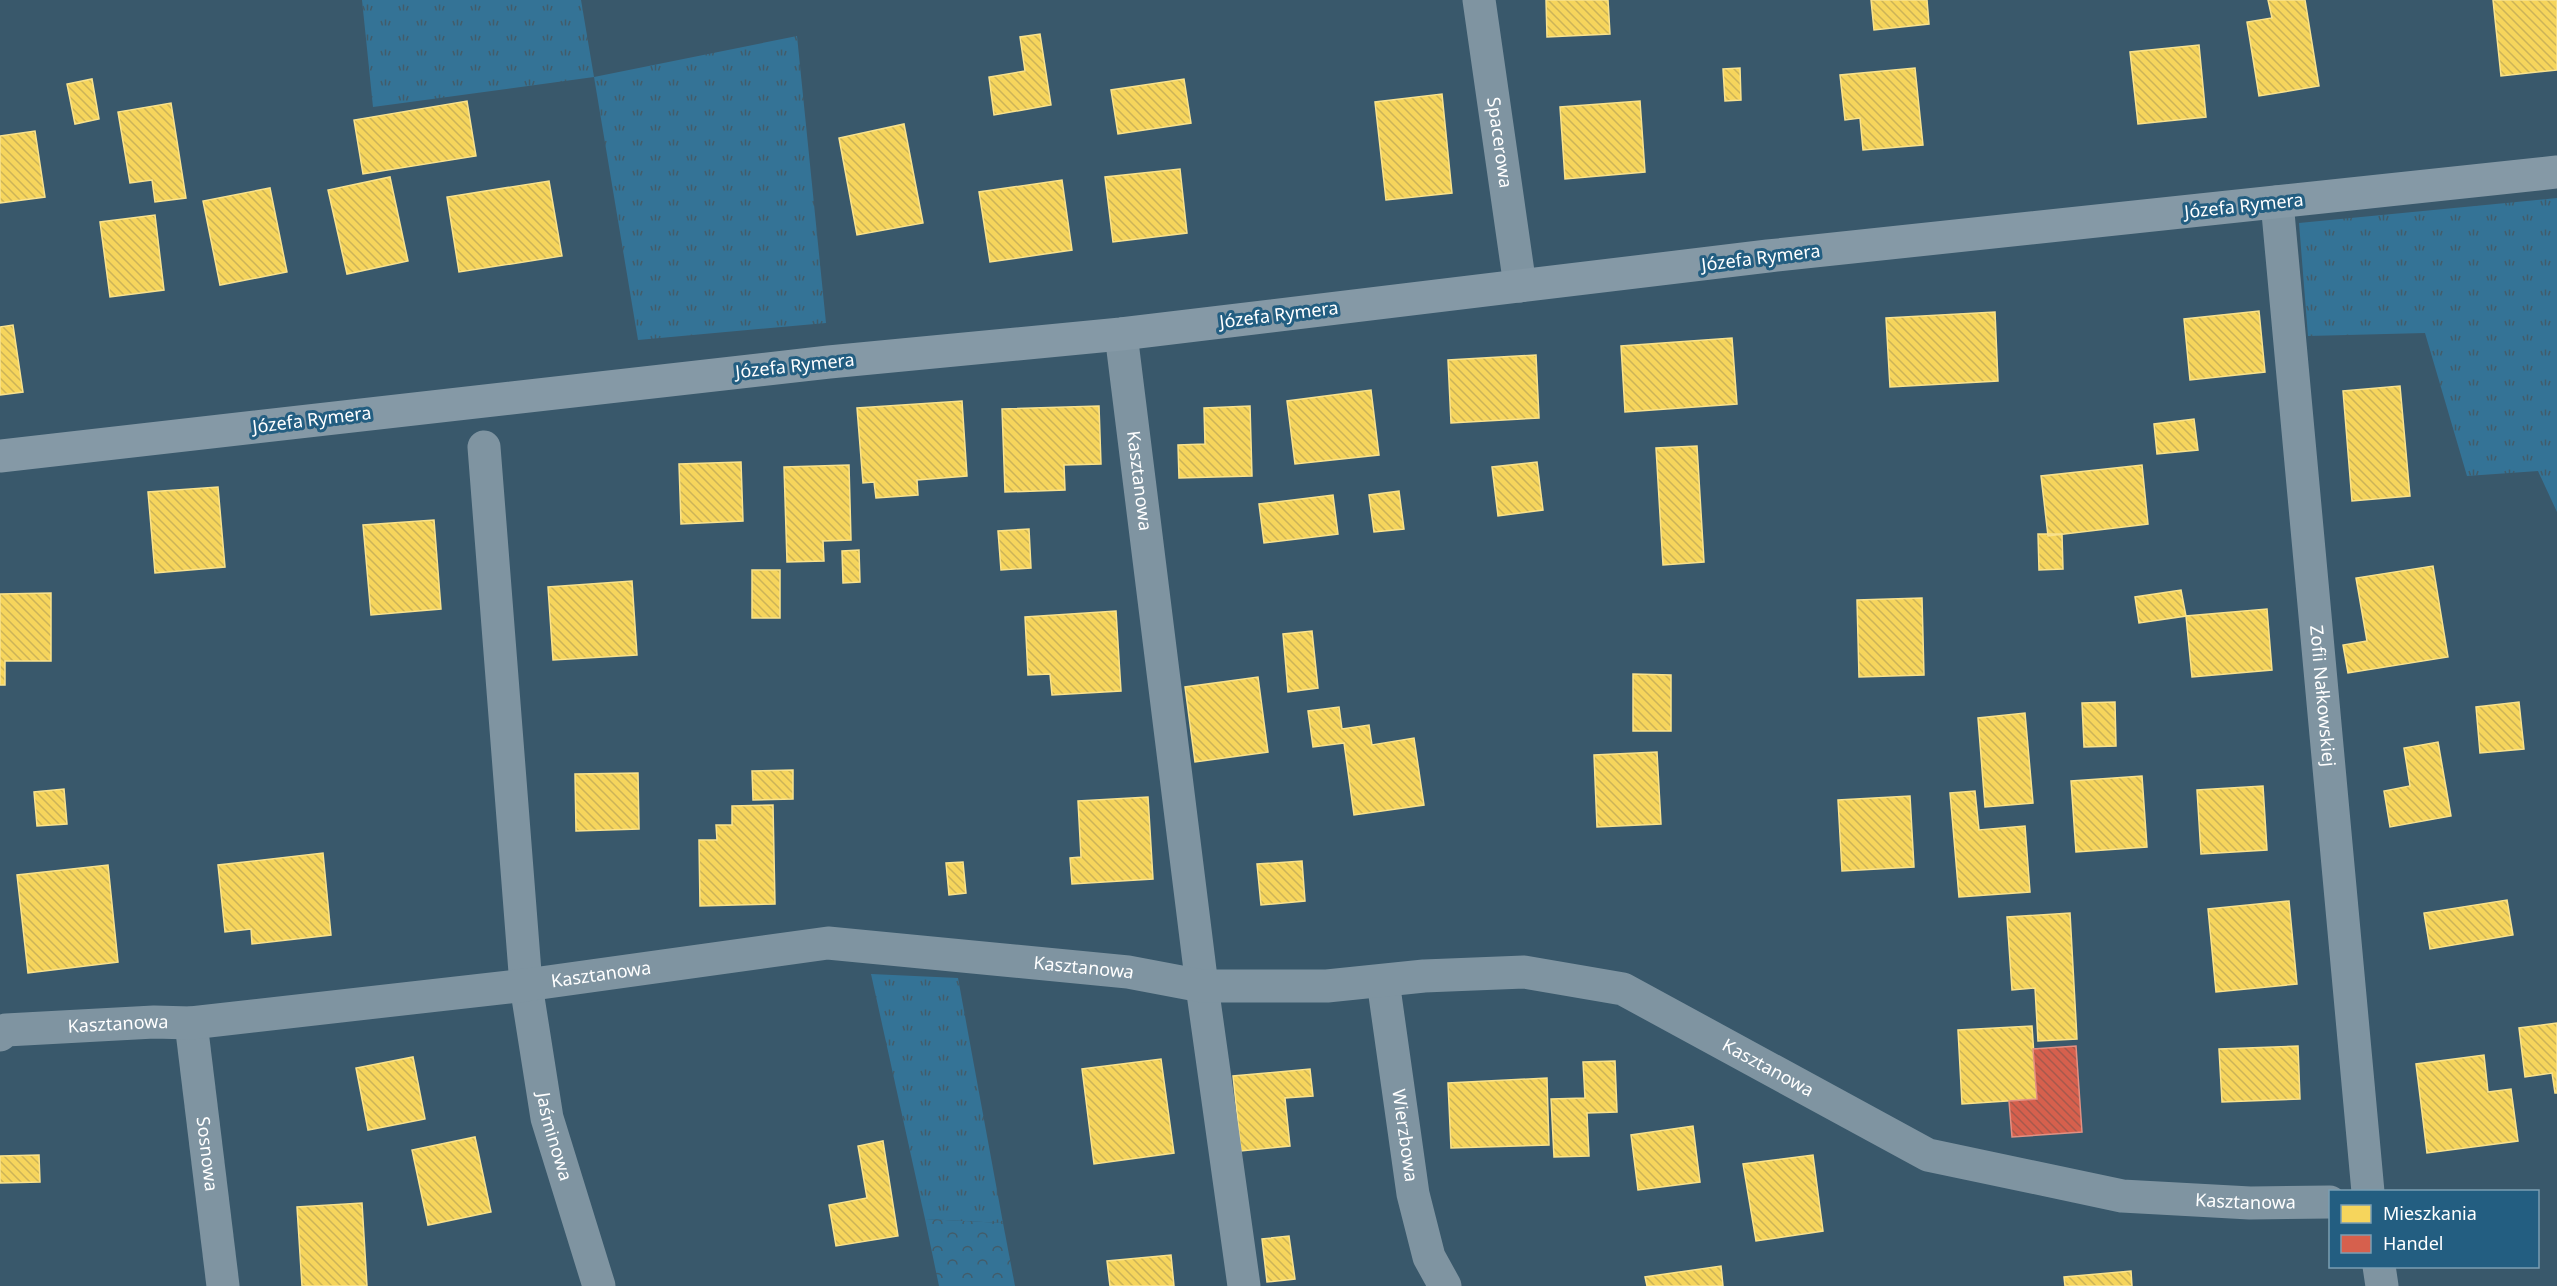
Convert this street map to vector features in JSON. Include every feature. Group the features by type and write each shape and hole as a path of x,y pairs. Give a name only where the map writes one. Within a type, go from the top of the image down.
{"street":[{"name":"Spacerowa","path":"1479,0 1520,286"},
{"name":"Józefa Rymera","path":"0,456 829,362 1121,334 1768,256 2557,172"},
{"name":"Zofii Nałkowskiej","path":"2277,202 2368,1190"},
{"name":"Kasztanowa","path":"1121,334 1202,986 1244,1286"},
{"name":"Jaśminowa","path":"484,447 526,985 547,1118 598,1286"},
{"name":"Kasztanowa","path":"0,1035 6,1030 154,1022 191,1023 526,985 828,943 1128,972 1202,986 1327,986 1424,976 1524,972 1623,989 1928,1155 2122,1196 2250,1203 2329,1202"},
{"name":"Wierzbowa","path":"1383,981 1413,1194 1429,1257 1445,1286"},
{"name":"Sosnowa","path":"191,1023 223,1286"},
{"path":"2379,1268 2382,1286"}],"green space":[{"path":"362,0 581,0 594,77 373,107"},
{"path":"797,36 826,323 638,340 594,77"},
{"path":"2557,198 2557,512 2538,471 2467,476 2425,333 2308,336 2299,223"},
{"path":"871,974 958,978 1003,1223 925,1219"},
{"path":"925,1219 1003,1223 1015,1286 939,1286"}],"building: Mieszkania":[{"path":"1546,0 1608,0 1610,34 1547,37"},
{"path":"1871,0 1927,0 1929,24 1874,30"},
{"path":"2268,0 2305,0 2319,86 2259,96 2247,22 2272,18"},
{"path":"2493,0 2557,0 2557,70 2501,76"},
{"path":"1040,34 1051,105 994,115 989,77 1025,71 1020,37"},
{"path":"2199,45 2206,117 2138,124 2130,52"},
{"path":"1740,68 1741,100 1725,101 1723,69"},
{"path":"1915,68 1923,145 1863,150 1860,118 1845,120 1840,75"},
{"path":"92,79 99,119 75,124 67,84"},
{"path":"1184,79 1191,123 1118,134 1111,90"},
{"path":"1442,94 1452,193 1386,200 1375,102"},
{"path":"467,101 476,156 363,174 354,120"},
{"path":"1640,101 1645,172 1565,179 1560,107"},
{"path":"171,103 186,198 155,202 152,180 130,183 118,112"},
{"path":"904,124 923,223 857,235 839,138"},
{"path":"35,131 45,197 0,203 0,136"},
{"path":"1180,169 1187,233 1113,242 1105,177"},
{"path":"390,177 408,261 347,274 328,190"},
{"path":"1062,180 1072,250 990,262 979,192"},
{"path":"549,181 562,256 459,272 447,197"},
{"path":"270,188 287,272 220,285 203,201"},
{"path":"155,215 164,290 110,297 100,222"},
{"path":"2259,311 2265,372 2190,380 2184,319"},
{"path":"1995,312 1998,381 1890,387 1886,318"},
{"path":"13,325 23,392 0,395 0,327"},
{"path":"1732,338 1737,404 1625,412 1621,346"},
{"path":"1536,355 1539,418 1451,423 1448,360"},
{"path":"2400,386 2410,496 2352,501 2343,391"},
{"path":"1371,390 1379,455 1295,464 1287,401"},
{"path":"962,401 967,476 917,480 918,495 876,498 874,482 863,483 857,408"},
{"path":"1099,406 1101,464 1064,465 1065,490 1005,492 1002,409"},
{"path":"1250,406 1252,476 1179,478 1178,445 1205,444 1204,408"},
{"path":"2194,419 2198,450 2157,454 2154,424"},
{"path":"1697,446 1704,562 1663,565 1656,448"},
{"path":"741,462 743,521 681,524 679,464"},
{"path":"1537,462 1543,510 1498,516 1492,467"},
{"path":"849,465 851,540 823,541 824,561 787,562 784,467"},
{"path":"2142,465 2148,524 2048,536 2041,476"},
{"path":"218,487 225,567 155,573 148,492"},
{"path":"1399,491 1404,529 1374,532 1369,495"},
{"path":"1333,495 1338,534 1264,543 1259,504"},
{"path":"434,520 441,609 371,615 363,525"},
{"path":"1029,529 1031,568 1001,570 998,531"},
{"path":"2038,534 2062,534 2063,569 2039,570"},
{"path":"859,550 860,582 843,583 842,551"},
{"path":"2433,566 2448,657 2348,673 2343,645 2367,641 2356,578"},
{"path":"752,570 780,570 780,618 752,618"},
{"path":"632,581 637,655 553,660 548,587"},
{"path":"2181,590 2186,616 2139,623 2135,597"},
{"path":"51,593 51,661 5,661 5,685 0,685 0,594"},
{"path":"1922,598 1924,675 1859,677 1857,600"},
{"path":"2267,609 2272,670 2192,677 2186,616"},
{"path":"1116,611 1121,691 1052,695 1050,674 1028,675 1025,617"},
{"path":"1312,631 1318,688 1288,692 1283,634"},
{"path":"1633,674 1671,675 1671,731 1633,731"},
{"path":"1258,677 1268,752 1195,762 1185,687"},
{"path":"2115,702 2116,746 2084,747 2082,703"},
{"path":"2519,702 2524,749 2480,753 2476,707"},
{"path":"1339,707 1342,729 1369,725 1372,745 1414,738 1424,805 1354,815 1344,743 1313,747 1308,711"},
{"path":"2025,713 2033,803 1985,807 1978,718"},
{"path":"2438,742 2451,816 2390,827 2384,791 2410,786 2404,748"},
{"path":"1657,752 1661,824 1597,827 1594,755"},
{"path":"793,770 793,799 753,800 752,771"},
{"path":"638,773 639,829 576,831 575,774"},
{"path":"2142,776 2147,847 2076,852 2071,781"},
{"path":"2263,786 2267,850 2201,854 2197,790"},
{"path":"64,789 67,824 37,826 34,792"},
{"path":"1975,791 1979,830 2025,826 2030,892 1959,897 1950,793"},
{"path":"1910,796 1914,867 1842,871 1838,800"},
{"path":"1148,797 1153,879 1072,884 1070,858 1081,857 1078,801"},
{"path":"773,805 775,904 700,906 699,840 717,840 716,825 732,825 732,806"},
{"path":"323,853 331,935 252,944 251,929 225,932 218,865"},
{"path":"1302,861 1305,901 1261,905 1257,864"},
{"path":"963,862 966,893 949,895 946,863"},
{"path":"108,865 118,962 28,973 17,875"},
{"path":"2507,900 2513,935 2430,949 2424,913"},
{"path":"2289,901 2297,984 2216,992 2208,909"},
{"path":"2070,913 2077,1039 2038,1041 2035,988 2012,990 2007,917"},
{"path":"2557,1023 2557,1093 2555,1093 2552,1073 2525,1077 2519,1028"},
{"path":"2032,1026 2037,1099 1962,1104 1958,1030"},
{"path":"2298,1046 2300,1099 2222,1102 2219,1049"},
{"path":"2484,1055 2488,1092 2511,1089 2518,1141 2427,1153 2416,1064"},
{"path":"413,1057 425,1119 368,1130 356,1068"},
{"path":"1161,1059 1174,1153 1094,1164 1082,1069"},
{"path":"1615,1061 1617,1112 1587,1113 1589,1156 1554,1157 1551,1099 1585,1098 1583,1062"},
{"path":"1310,1069 1313,1096 1285,1098 1290,1146 1241,1151 1233,1076"},
{"path":"1547,1078 1549,1145 1451,1148 1448,1083"},
{"path":"1693,1126 1700,1182 1638,1190 1631,1135"},
{"path":"475,1137 491,1212 428,1225 412,1150"},
{"path":"883,1141 898,1236 836,1246 829,1205 867,1198 858,1146"},
{"path":"39,1155 40,1182 0,1183 0,1156"},
{"path":"1813,1155 1823,1231 1756,1241 1743,1164"},
{"path":"362,1203 367,1286 302,1286 297,1207"},
{"path":"1289,1236 1295,1279 1267,1282 1262,1239"},
{"path":"1171,1255 1174,1286 1110,1286 1107,1261"},
{"path":"1721,1266 1723,1286 1647,1286 1645,1277"},
{"path":"2131,1271 2132,1286 2065,1286 2064,1277"}],"building: Handel":[{"path":"2076,1046 2082,1132 2012,1137 2009,1101 2037,1099 2033,1049"}]}
